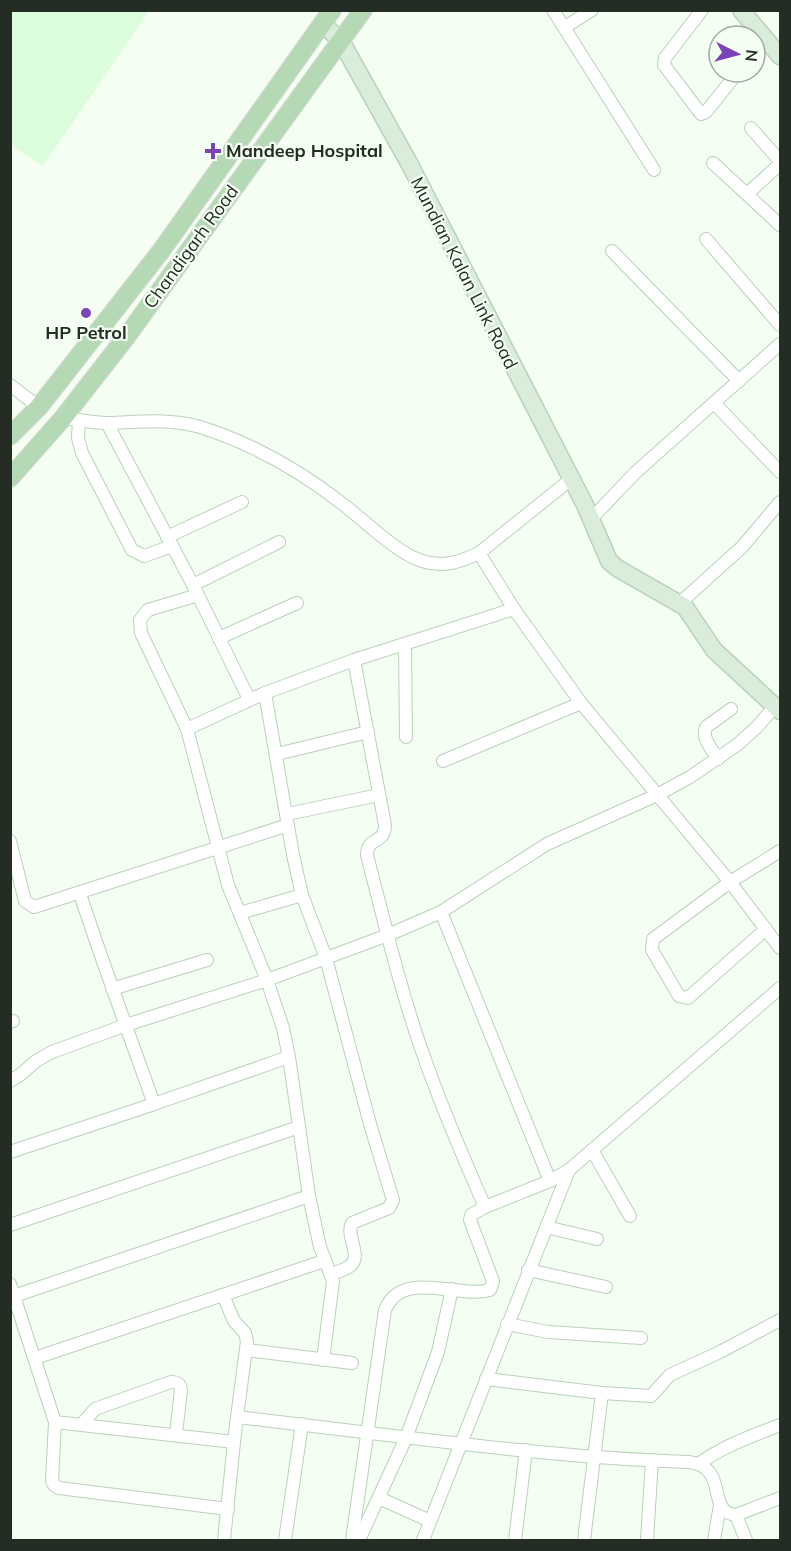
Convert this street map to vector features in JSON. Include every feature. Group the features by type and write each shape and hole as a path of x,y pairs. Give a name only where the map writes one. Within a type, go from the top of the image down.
{"main road":[{"name":"Chandigarh Road","path":"10,478 71,419 127,336 363,10"},
{"name":"Chandigarh Road","path":"10,436 39,407 161,251 328,17"}],"street":[{"path":"553,10 654,171"},
{"path":"565,27 592,10"},
{"path":"702,10 665,58 664,65 700,114 706,112 728,84"},
{"path":"741,10 749,24"},
{"name":"Mundian Kalan Link Road","path":"328,17 409,163 588,512 612,565 680,603"},
{"path":"747,194 780,163 751,128"},
{"path":"714,163 780,225"},
{"path":"706,238 780,325"},
{"path":"612,251 739,381"},
{"path":"588,512 715,404 780,344"},
{"path":"10,385 39,407"},
{"path":"715,404 780,472"},
{"path":"242,502 144,556 132,550 82,453 71,419 107,423 166,421 199,427 220,434 292,470 342,503 388,540 423,562 455,564 479,553 570,480"},
{"path":"107,423 196,590 249,699"},
{"path":"10,1081 52,1052 126,1024 267,980 388,935 441,912 547,844 657,795 718,759 777,709 714,650 689,611 680,603 742,547 780,502"},
{"path":"279,542 196,590 148,610 140,620 141,633 187,729 228,885 267,980 283,1028 309,1196 324,1261 331,1274 333,1289 323,1360"},
{"path":"479,553 514,609 581,703 730,882 780,948"},
{"path":"219,638 297,603"},
{"path":"187,729 249,699 354,660 514,609"},
{"path":"405,644 406,737"},
{"path":"354,660 385,833 382,838 370,843 367,855 423,1054 485,1207"},
{"path":"265,693 302,895 326,958 370,1124 393,1200 389,1208 352,1224 349,1232 355,1253 354,1261 350,1266 331,1274"},
{"path":"443,761 581,703"},
{"path":"718,759 704,731 706,727 731,710"},
{"path":"277,754 368,732"},
{"path":"10,841 25,901 34,907 217,848 288,819 379,795"},
{"path":"766,929 688,998 679,996 652,950 653,939 730,882 780,851"},
{"path":"80,894 154,1104"},
{"path":"240,913 302,895"},
{"path":"441,912 550,1180"},
{"path":"112,989 207,960"},
{"path":"352,1540 385,1310 390,1298 402,1291 416,1288 485,1292 490,1290 494,1281 470,1220 473,1213 569,1170 780,988"},
{"path":"10,1152 289,1057"},
{"path":"10,1226 299,1127"},
{"path":"592,1150 630,1216"},
{"path":"423,1540 569,1170"},
{"path":"228,1509 59,1488 54,1485 52,1481 55,1422 13,1290 309,1196"},
{"path":"546,1227 597,1239"},
{"path":"35,1358 324,1261"},
{"path":"528,1270 606,1287"},
{"path":"359,1540 406,1438 438,1352 452,1289"},
{"path":"223,1295 234,1321 245,1334 248,1350 237,1416 224,1540"},
{"path":"486,1379 602,1393 651,1396 670,1375 780,1320"},
{"path":"507,1324 548,1332 592,1333 641,1338"},
{"path":"248,1350 352,1363"},
{"path":"82,1424 95,1409 171,1382 177,1382 181,1390 176,1434"},
{"path":"584,1540 602,1393"},
{"path":"237,1416 406,1438 593,1457 700,1463 709,1470 723,1511 736,1515 780,1498"},
{"path":"55,1422 234,1442"},
{"path":"285,1540 302,1424"},
{"path":"700,1463 736,1441 780,1425"},
{"path":"515,1540 526,1450"},
{"path":"647,1540 652,1460"},
{"path":"379,1498 430,1521"},
{"path":"714,1540 720,1505"},
{"path":"736,1515 746,1540"}],"shaded area":[{"path":"10,11 149,11 43,166 11,145"}],"place":[{"name":"Mandeep Hospital","path":"213,151"},
{"name":"HP Petrol","path":"86,313"}]}
